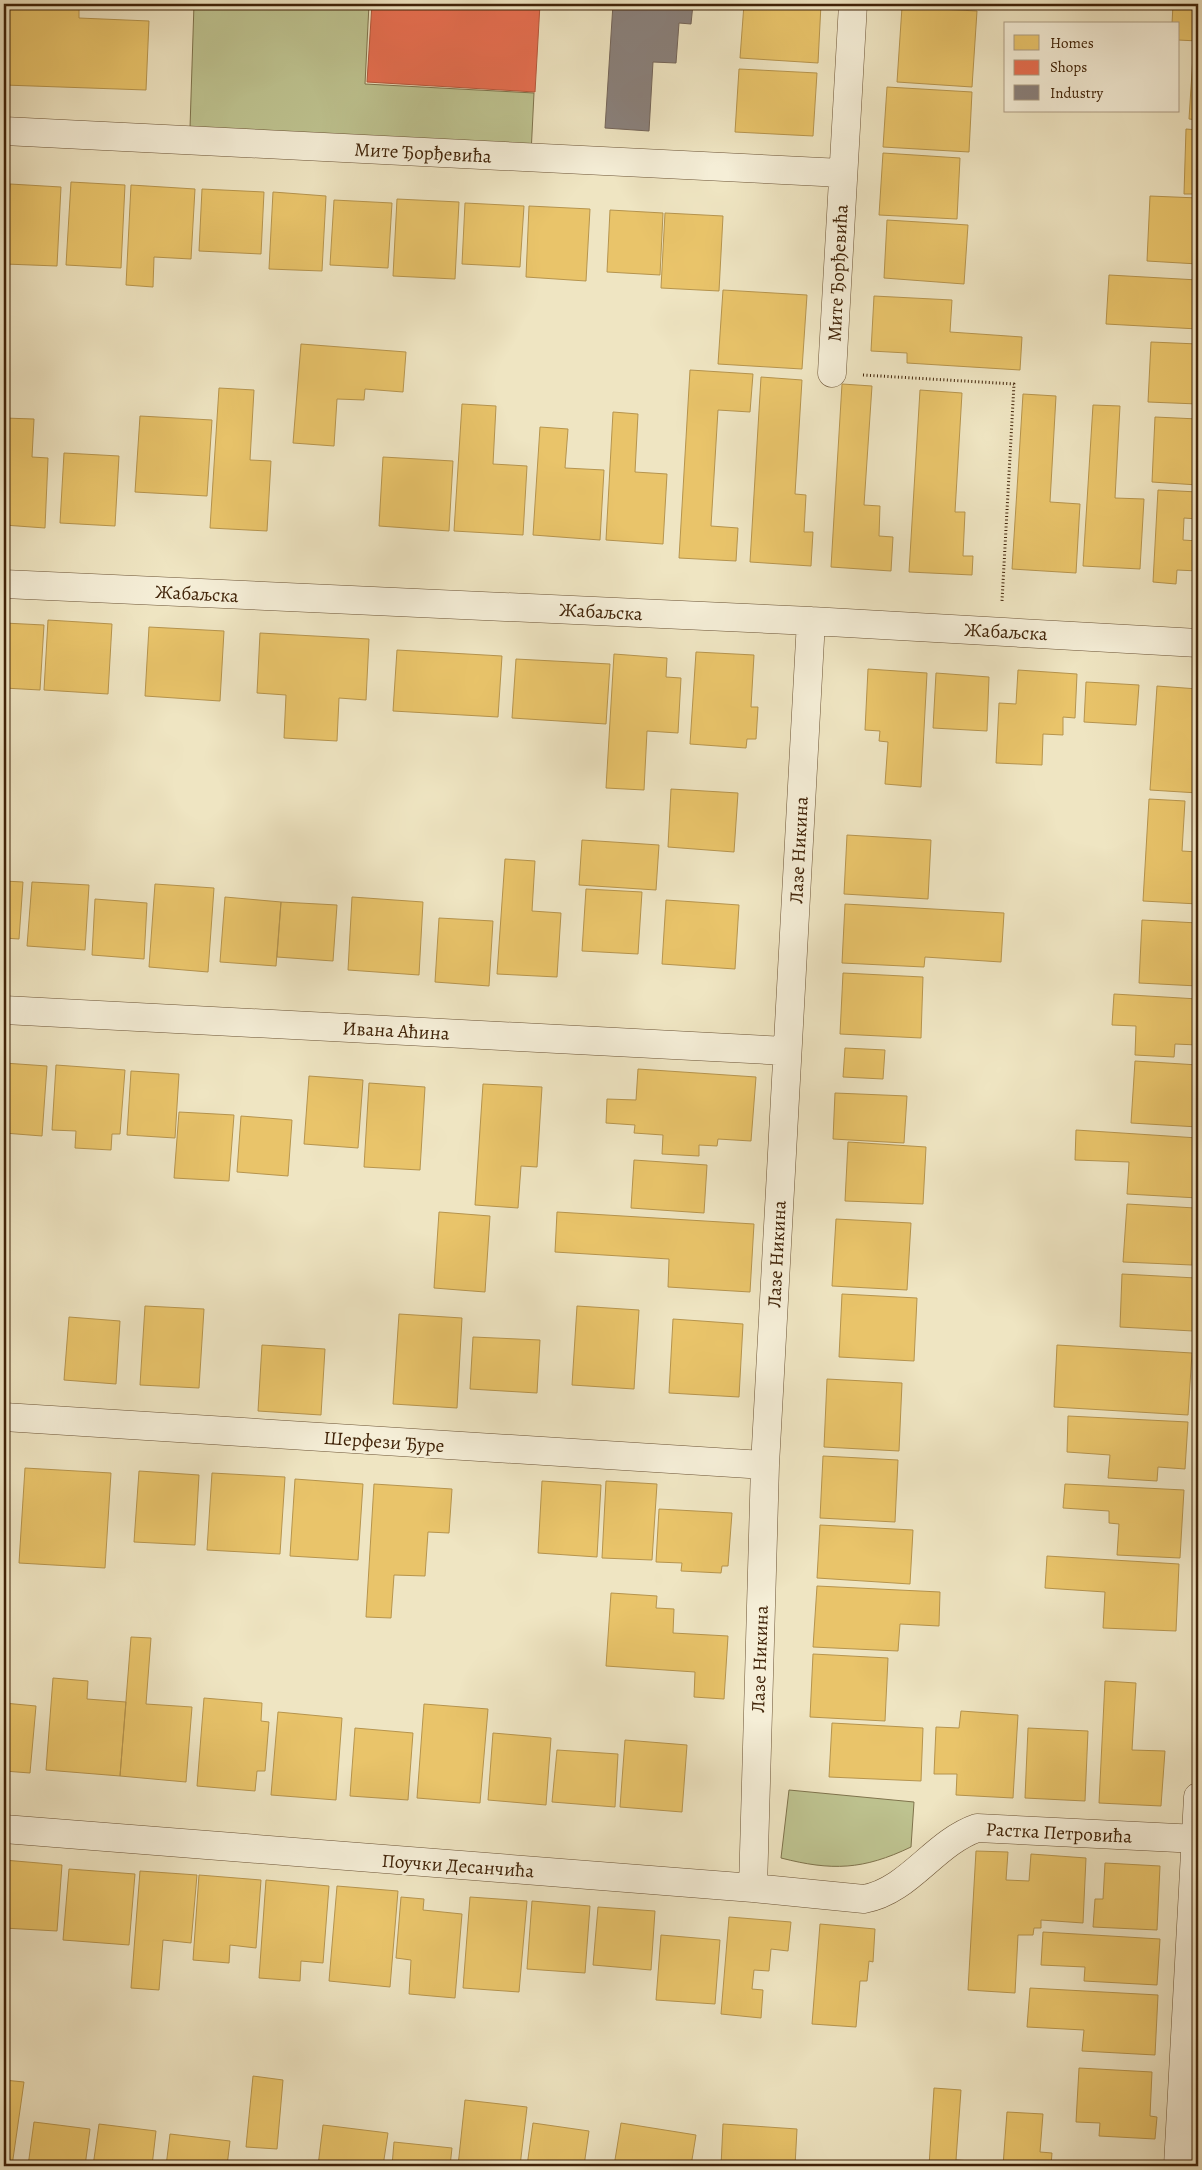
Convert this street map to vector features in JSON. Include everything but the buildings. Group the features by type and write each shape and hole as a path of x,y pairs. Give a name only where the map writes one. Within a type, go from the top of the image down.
{"street":[{"name":"Мите Ђорђевића","path":"832,373 853,4"},
{"name":"Мите Ђорђевића","path":"4,132 842,173"},
{"name":"Жабаљска","path":"4,584 1000,630 1198,643"},
{"name":"Лазе Никина","path":"753,1888 765,1465 811,621"},
{"name":"Ивана Аћина","path":"4,1010 787,1051"},
{"name":"Шерфези Ђуре","path":"4,1417 765,1465"},
{"path":"1178,2166 1198,1797"},
{"name":"Растка Петровића","path":"906,1878 950,1840 977,1828 1197,1839"},
{"name":"Поучки Десанчића","path":"4,1829 753,1888 864,1899 881,1896 906,1878"}],"path":[{"path":"832,373 1014,384 1000,630"}],"green space":[{"path":"194,4 369,4 365,84 534,93 531,154 190,128"},
{"path":"789,1790 914,1802 911,1847 878,1860 847,1866 816,1865 781,1858"}]}
